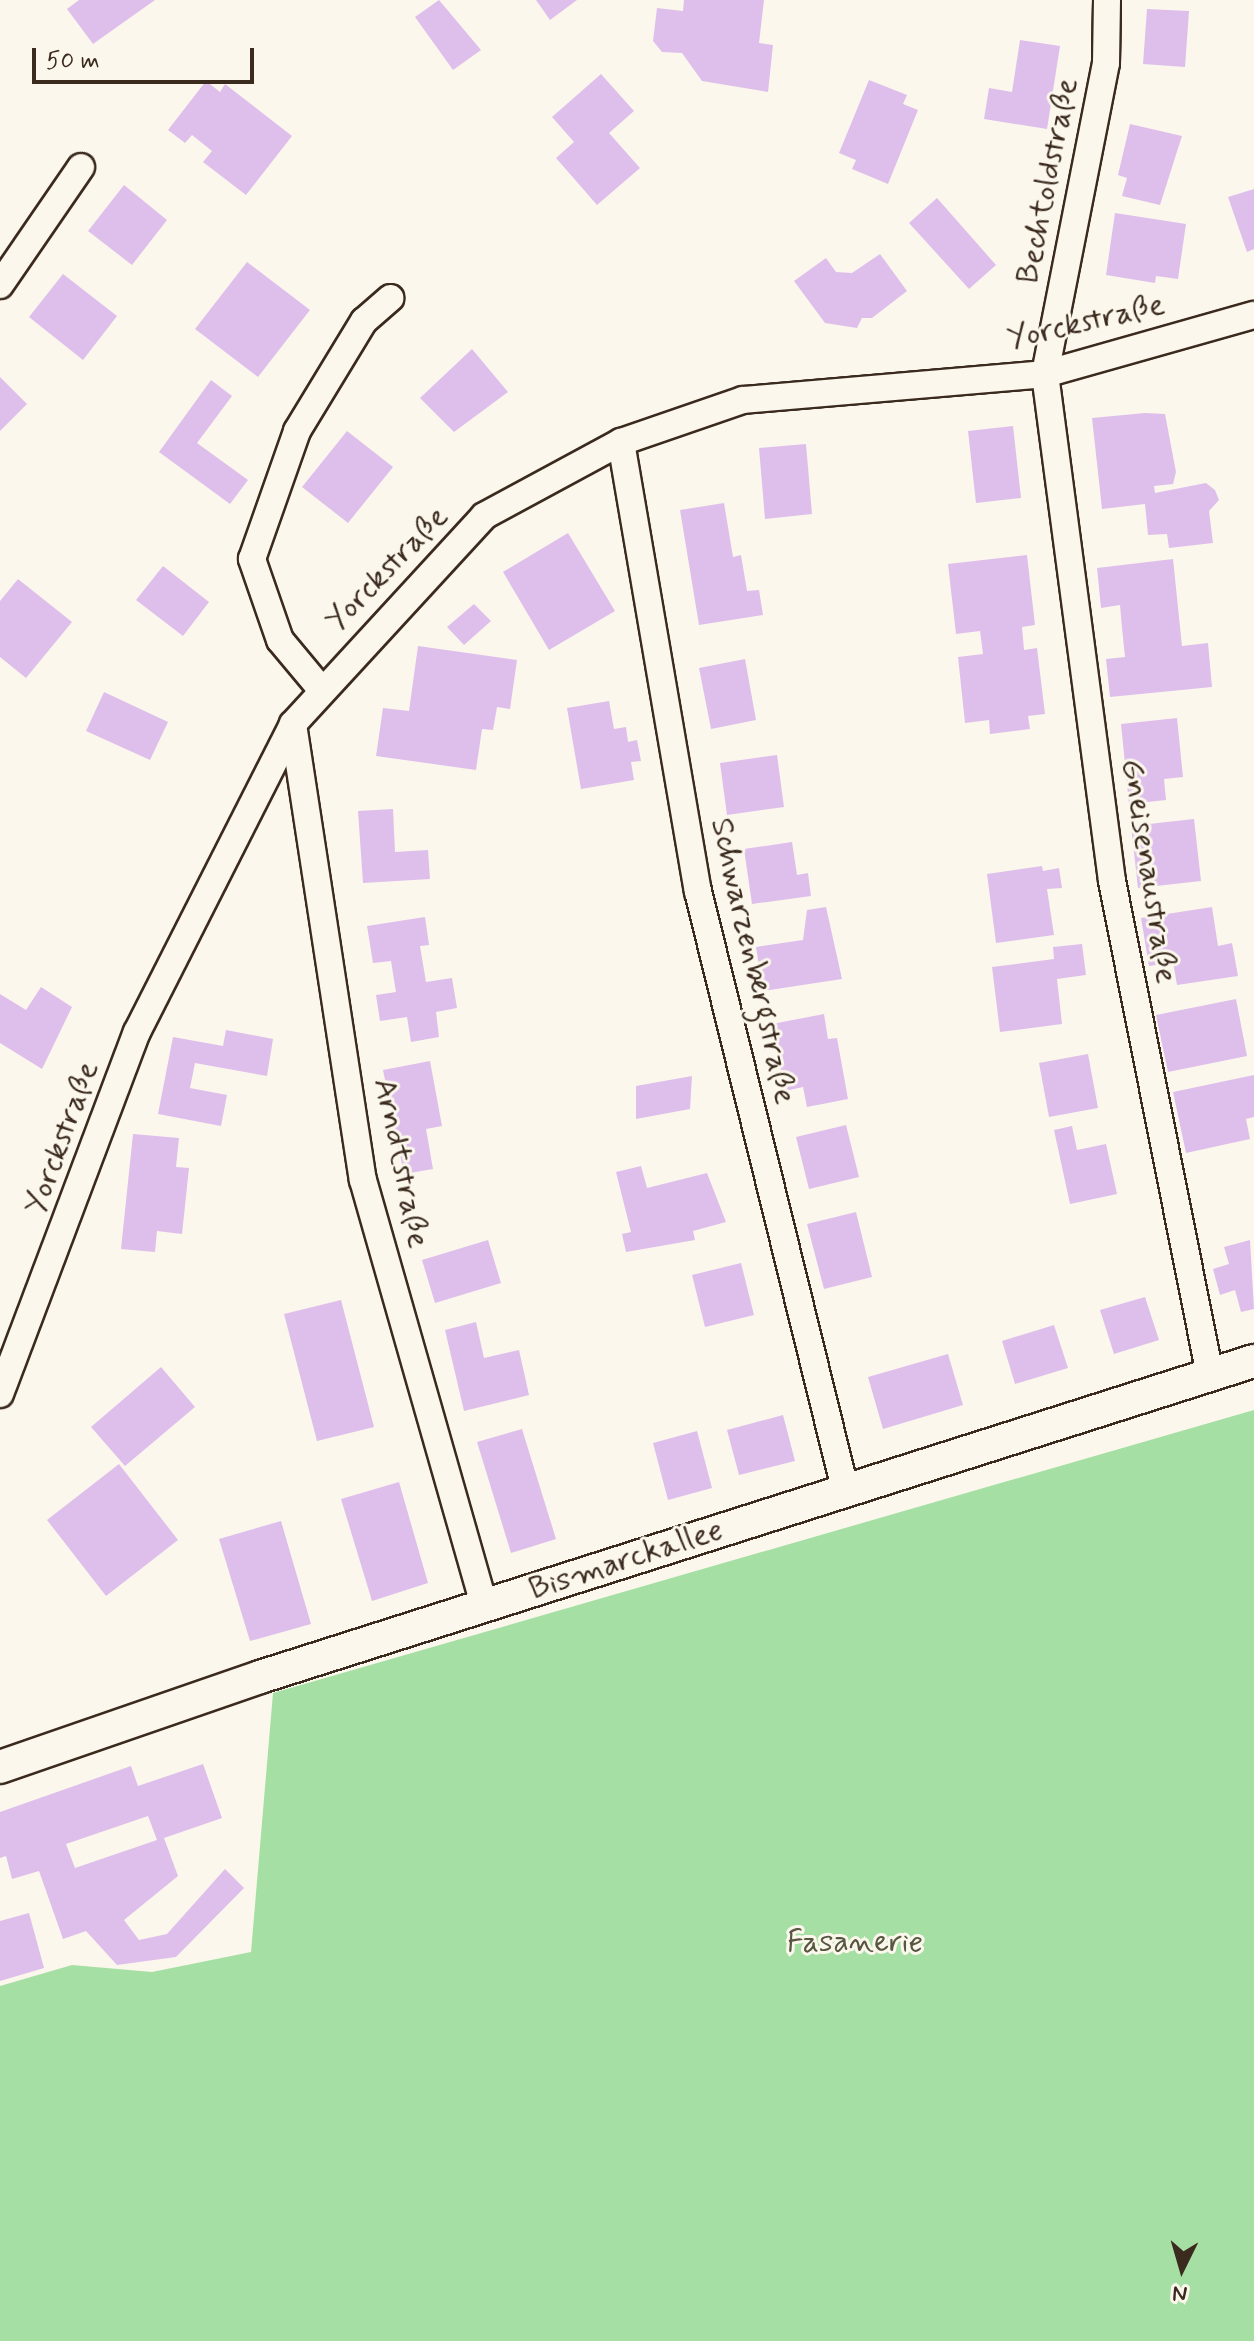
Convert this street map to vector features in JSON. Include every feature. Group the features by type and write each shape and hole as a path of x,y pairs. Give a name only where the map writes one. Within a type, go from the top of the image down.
{"street":[{"name":"Bechtoldstraße","path":"1045,374 1106,63 1107,0"},
{"path":"0,285 81,167"},
{"path":"320,688 280,640 252,559 297,431 364,321 390,298"},
{"name":"Yorckstraße","path":"0,1394 137,1032 293,724 320,688 484,516 621,442 743,400 1045,374 1254,315"},
{"name":"Gneisenaustraße","path":"1045,374 1112,881 1210,1375"},
{"name":"Schwarzenbergstraße","path":"621,442 698,891 845,1489"},
{"name":"Arndtstraße","path":"293,724 363,1180 484,1606"},
{"name":"Bismarckallee","path":"0,1767 845,1489 1254,1361"}],"green space":[{"name":"Fasanerie","path":"1254,1410 1254,2341 0,2341 0,1986 72,1965 152,1972 251,1952 273,1693"}],"building":[{"path":"79,0 155,0 93,44 67,9"},
{"path":"439,0 481,50 453,70 415,17"},
{"path":"536,0 577,0 550,20"},
{"path":"684,0 764,0 759,43 773,45 768,92 702,81 682,53 662,52 653,41 657,8 683,11"},
{"path":"1147,9 1189,11 1185,67 1143,64"},
{"path":"1020,40 1060,46 1047,129 984,119 989,88 1012,92"},
{"path":"601,74 634,111 609,133 640,168 597,205 556,158 574,142 552,117"},
{"path":"869,80 907,95 903,104 918,110 888,184 852,169 856,160 839,153"},
{"path":"206,81 220,92 225,84 292,136 246,195 203,162 212,151 192,135 185,143 168,130"},
{"path":"1130,124 1182,136 1160,205 1122,196 1127,178 1118,175"},
{"path":"124,185 167,220 132,265 88,231"},
{"path":"1254,189 1254,249 1247,252 1228,197"},
{"path":"937,198 996,265 969,289 909,223"},
{"path":"1115,213 1186,224 1178,279 1156,276 1155,283 1106,275"},
{"path":"880,254 907,291 872,318 862,318 857,328 825,323 794,281 826,258 836,272 852,273"},
{"path":"247,262 310,310 258,377 195,329"},
{"path":"63,274 117,316 83,360 29,317"},
{"path":"472,349 508,392 454,432 420,398"},
{"path":"0,377 27,404 0,431"},
{"path":"211,380 232,396 197,443 248,480 230,504 159,452"},
{"path":"1165,414 1176,472 1173,484 1154,486 1155,493 1206,483 1215,490 1219,500 1209,511 1213,543 1169,548 1167,534 1148,535 1145,504 1102,509 1092,418"},
{"path":"1013,426 1021,498 976,503 968,431"},
{"path":"347,431 393,467 348,523 302,487"},
{"path":"806,444 812,514 765,519 759,448"},
{"path":"724,503 733,557 741,555 747,591 759,590 763,615 699,625 680,510"},
{"path":"568,533 615,611 549,650 503,572"},
{"path":"1027,555 1035,625 1022,627 1024,650 1037,648 1045,714 1028,716 1030,729 990,734 989,720 965,723 958,657 983,654 980,631 956,634 948,564"},
{"path":"1173,559 1182,646 1208,643 1212,687 1110,697 1106,659 1125,657 1120,605 1101,608 1097,568"},
{"path":"163,566 209,602 183,636 136,600"},
{"path":"18,579 72,622 26,678 0,657 0,601"},
{"path":"474,604 491,621 464,645 447,627"},
{"path":"418,646 517,660 510,709 497,707 493,730 482,729 476,770 376,756 383,708 409,711"},
{"path":"745,659 756,720 711,729 699,668"},
{"path":"104,692 168,722 150,760 86,731"},
{"path":"609,701 614,729 626,727 628,742 637,740 641,761 631,762 634,780 581,789 567,708"},
{"path":"1177,718 1183,777 1164,779 1166,800 1129,804 1121,724"},
{"path":"777,755 784,807 727,815 720,763"},
{"path":"393,809 395,852 428,850 430,879 363,883 358,811"},
{"path":"1194,819 1201,881 1138,888 1131,826"},
{"path":"792,842 797,875 808,873 811,896 752,904 744,849"},
{"path":"1042,866 1043,871 1059,868 1062,888 1047,889 1054,935 996,943 987,874"},
{"path":"826,907 842,979 763,991 756,947 803,940 807,910"},
{"path":"1212,907 1218,946 1232,943 1238,976 1177,985 1173,962 1149,966 1141,918"},
{"path":"425,917 429,945 420,946 426,982 452,978 457,1008 436,1012 439,1037 411,1042 407,1017 380,1021 376,995 396,992 391,961 373,963 367,926"},
{"path":"1082,944 1086,975 1057,979 1062,1024 1000,1032 992,967 1054,959 1053,947"},
{"path":"41,987 72,1007 42,1069 0,1043 0,994 26,1010"},
{"path":"1236,999 1247,1056 1168,1072 1156,1015"},
{"path":"824,1014 828,1039 837,1038 848,1099 807,1107 803,1087 785,1091 772,1024"},
{"path":"226,1030 273,1039 267,1076 195,1063 190,1088 227,1095 221,1126 158,1114 173,1037 223,1046"},
{"path":"1088,1054 1098,1108 1049,1117 1039,1063"},
{"path":"430,1061 442,1126 426,1129 433,1169 404,1174 383,1070"},
{"path":"1254,1075 1254,1117 1246,1119 1250,1139 1186,1153 1173,1092"},
{"path":"692,1076 690,1109 636,1119 636,1086"},
{"path":"846,1125 859,1177 809,1189 796,1137"},
{"path":"1072,1126 1077,1150 1106,1144 1117,1194 1070,1204 1054,1130"},
{"path":"133,1134 179,1138 176,1167 189,1168 182,1234 157,1231 155,1252 121,1249"},
{"path":"641,1166 647,1188 707,1173 726,1222 693,1231 695,1240 626,1252 622,1234 631,1232 616,1172"},
{"path":"856,1212 872,1277 824,1289 807,1224"},
{"path":"488,1240 501,1283 435,1303 422,1260"},
{"path":"1250,1240 1254,1309 1241,1312 1235,1290 1220,1295 1213,1269 1229,1264 1224,1247"},
{"path":"741,1263 754,1315 705,1327 692,1275"},
{"path":"1145,1297 1159,1340 1114,1354 1100,1310"},
{"path":"341,1300 374,1427 317,1441 284,1314"},
{"path":"476,1322 484,1358 519,1350 529,1395 464,1411 445,1330"},
{"path":"1054,1325 1068,1368 1015,1384 1002,1341"},
{"path":"948,1354 963,1405 883,1429 868,1377"},
{"path":"161,1367 195,1407 125,1466 91,1427"},
{"path":"783,1415 795,1461 739,1475 727,1430"},
{"path":"522,1429 556,1539 511,1553 477,1442"},
{"path":"697,1431 712,1488 668,1500 653,1443"},
{"path":"119,1464 178,1540 106,1596 47,1520"},
{"path":"399,1482 428,1583 372,1601 341,1499"},
{"path":"281,1521 311,1624 250,1641 219,1539"},
{"path":"203,1764 222,1818 164,1838 178,1876 124,1920 139,1940 167,1934 225,1869 244,1888 176,1957 117,1965 86,1931 63,1939 39,1871 12,1879 6,1856 0,1858 0,1812 131,1766 138,1786","holes":["148,1816 157,1840 75,1868 66,1844"]},
{"path":"29,1913 44,1968 0,1981 0,1921"}]}
